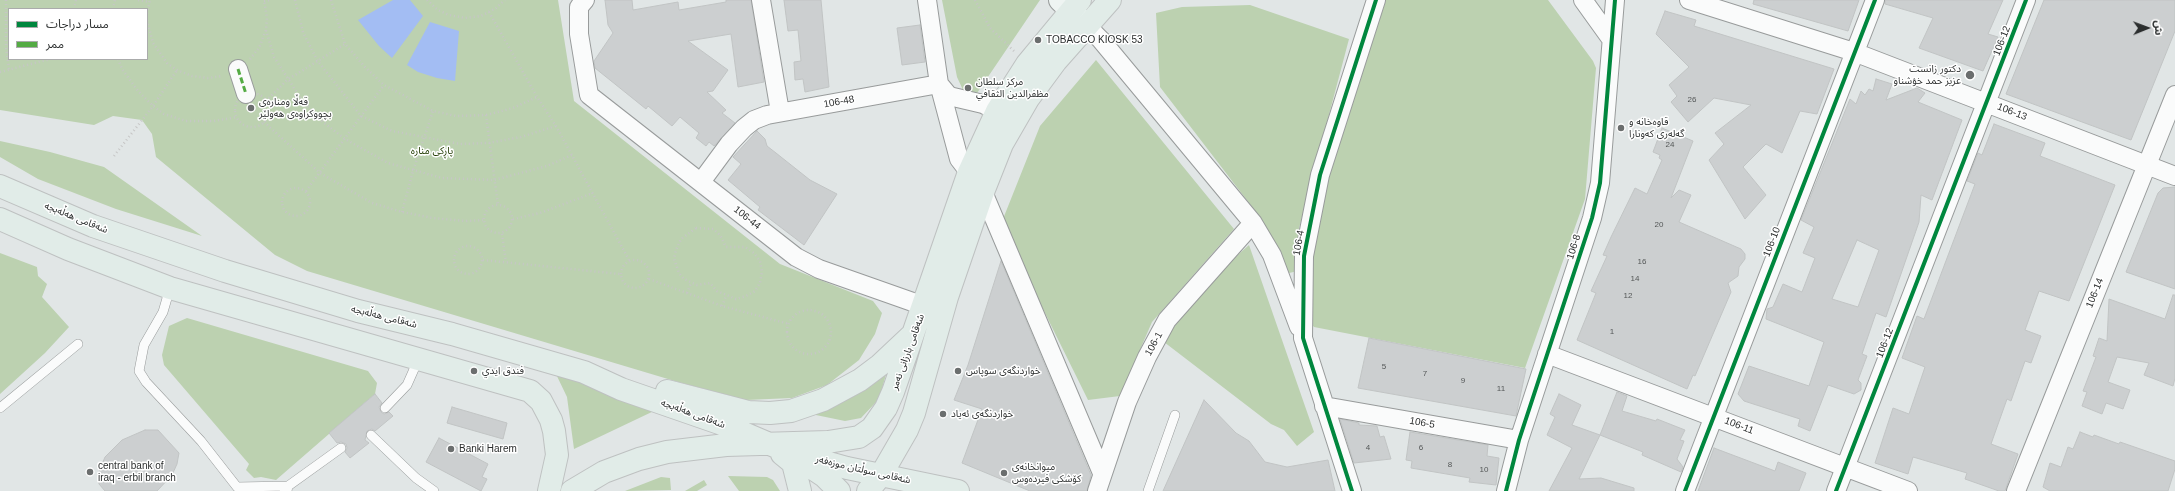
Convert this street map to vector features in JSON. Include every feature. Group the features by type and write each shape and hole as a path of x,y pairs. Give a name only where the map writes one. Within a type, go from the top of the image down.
{"main road":[{"name":"شەقامی بارزانی نەمر","path":"882,483 907,430 919,398 947,297 983,192 1002,144 1028,99 1086,25 1110,0"},
{"name":"شەقامی بارزانی نەمر","path":"572,491 604,472 639,459 667,452 726,445 778,448 852,439 864,435 878,420 886,408 899,378 969,172 998,111 1027,64 1070,3"},
{"name":"شەقامی هەڵەبجە","path":"0,186 93,226 232,273 358,311 452,334 584,372 621,389 725,425 778,448"},
{"path":"0,219 68,250 170,288 348,340 419,358 524,388 537,396 551,420 557,455 549,491"},
{"path":"584,372 748,412 782,412 805,407 839,393 880,365 914,333"},
{"path":"778,448 793,463 800,491"},
{"path":"778,448 824,476 839,491"},
{"name":"شەقامی سوڵتان موزەفەر","path":"778,448 847,468 882,483 958,491"}],"street":[{"name":"106-44","path":"585,0 579,7 578,34 589,95 796,257 819,269 924,306"},
{"path":"761,0 780,112"},
{"path":"927,0 939,84 959,159 969,172"},
{"name":"106-4","path":"1352,491 1303,338 1304,256 1320,175 1376,0"},
{"path":"1582,0 1611,39"},
{"name":"106-8","path":"1506,491 1519,440 1592,218 1600,183 1615,0"},
{"name":"106-13","path":"1689,0 1854,52 2175,176"},
{"name":"106-10","path":"1685,491 1875,0"},
{"name":"106-12","path":"1836,491 2026,0"},
{"path":"1070,3 1086,25 1101,40 1253,223 1272,254 1303,338"},
{"path":"238,69 246,94"},
{"path":"939,84 949,96 983,104 998,111"},
{"name":"106-48","path":"701,182 729,144 754,120 780,112 939,84"},
{"name":"106-14","path":"2016,491 2175,95"},
{"path":"983,192 1102,473"},
{"name":"106-1","path":"1097,491 1127,402 1147,357 1167,320 1253,223"},
{"name":"106-11","path":"1547,354 1908,491"},
{"name":"106-5","path":"1324,406 1519,440"}],"lane":[{"path":"170,288 163,312 144,345 139,371 146,382 201,441 237,487 285,489 341,448"},
{"path":"0,408 78,344"},
{"path":"385,408 407,385 419,358"},
{"path":"1148,491 1176,415"},
{"path":"371,435 416,478 434,491"}],"path":[{"path":"6,0 6,47 9,69"},
{"path":"138,0 149,1"},
{"path":"264,1 270,0"},
{"path":"295,0 303,32 317,60 361,116 392,131 460,144 488,143 521,137 556,126"},
{"path":"331,0 346,44 384,85 433,111 456,116 486,115 513,108 537,97"},
{"path":"427,0 438,10 448,15 465,18 481,16 505,0"},
{"path":"975,0 990,28 1027,64"},
{"path":"489,12 537,97 556,126 629,260"},
{"path":"266,30 274,57 287,80 303,102 322,122 345,139 388,163 442,178 494,180 546,166 572,155"},
{"path":"148,32 152,43 167,63"},
{"path":"266,101 287,80 317,60 346,44"},
{"path":"0,72 46,60"},
{"path":"118,60 126,75 153,106 164,114 186,121 237,117"},
{"path":"114,156 153,106 177,70"},
{"path":"306,191 384,85"},
{"path":"402,212 423,138 433,111"},
{"path":"486,115 488,143 498,205"},
{"path":"264,122 297,155 320,173 372,203 402,212 465,221 483,220"},
{"path":"296,187 306,191 311,202 306,212 296,217 286,213 281,202 285,192 296,187"},
{"path":"513,219 546,211 593,193"},
{"path":"498,205 508,209 513,219 508,230 502,234 488,230 483,220 487,209 498,205"},
{"path":"696,228 713,230 720,235 726,247 745,247 754,253 760,261 762,272 760,282 755,290 746,296 736,299 726,296 717,291 710,283 697,285 691,283 684,279 675,267 676,250 681,239 688,232 696,228"},
{"path":"502,234 506,262"},
{"path":"468,245 478,249 483,260 479,270 468,275 458,270 454,260 458,250 468,245"},
{"path":"635,259 645,263 650,273 646,284 635,288 625,284 620,274 624,263 635,259"},
{"path":"483,260 620,274"},
{"path":"648,279 722,306 789,324"},
{"path":"687,293 691,283"},
{"path":"722,306 726,296"},
{"path":"808,310 817,311 825,316 830,323 832,332 830,341 825,348 818,353 809,355 801,353 793,349 788,341 786,333 789,324 793,317 800,312 808,310"}],"green space":[{"name":"پاڕکی منارە","path":"0,0 558,0 574,101 780,264 873,301 882,313 875,334 859,360 827,385 792,398 746,400 678,382 307,271 275,255 156,157 152,134 142,120 113,116 94,125 0,110"},
{"path":"942,0 1040,0 973,99 963,90 957,77"},
{"path":"1386,0 1548,0 1593,61 1596,68 1585,199 1525,368 1314,327 1309,321 1311,267 1319,206"},
{"path":"1250,5 1349,39 1298,232 1298,271 1289,273 1259,216 1160,87 1156,13 1182,7"},
{"path":"1096,60 1234,229 1152,322 1120,396 1088,400 1001,224 1040,126"},
{"path":"0,141 50,152 104,167 202,236 116,209 38,179 0,157"},
{"path":"1249,245 1314,432 1297,446 1284,430 1271,424 1164,342 1200,288"},
{"path":"0,253 37,267 38,276 47,284 42,297 69,327 45,353 0,394"},
{"path":"187,318 368,371 377,383 375,394 276,480 261,477 254,478 246,470 249,464 164,365 162,355 169,326"},
{"path":"887,371 879,399 861,418 845,421 811,414"},
{"path":"555,372 656,410 574,449 567,397"},
{"path":"728,476 767,477 773,480 780,491 739,491"},
{"path":"661,477 670,478 671,490 625,491"},
{"path":"704,480 707,485 697,491 685,491"}],"water":[{"path":"393,0 410,0 423,16 392,58 379,46 358,20"},
{"path":"430,22 459,31 455,81 437,78 418,72 407,65"}],"building":[{"path":"605,0 632,0 633,10 678,2 679,10 726,2 726,0 751,0 764,82 738,87 731,34 688,41 728,70 713,91 707,92 726,110 722,113 735,123 714,146 709,142 706,146 696,138 699,133 680,117 672,126 648,106 646,109 595,68 594,61 613,33 608,25"},
{"path":"784,0 821,0 829,87 805,92 803,79 795,80 794,62 801,61 798,30 788,31"},
{"path":"1754,0 1859,0 1848,31 1753,4"},
{"path":"1885,0 2003,0 1988,34 1998,37 1983,71 1919,48 1933,18 1885,4"},
{"path":"2044,0 2175,0 2175,31 2131,140 2006,94"},
{"path":"1665,11 1696,20 1694,26 1834,69 1817,114 1800,111 1782,153 1766,144 1743,167 1766,195 1745,219 1709,160 1724,144 1715,133 1751,105 1714,98 1688,122 1671,102 1677,96 1669,85 1689,67 1656,34"},
{"path":"920,25 925,62 902,65 897,28"},
{"path":"1876,79 1892,84 1886,100 1917,88 1925,93 1918,102 1962,120 1932,200 1921,195 1919,222 1886,317 1876,313 1862,354 1867,356 1858,380 1861,383 1861,390 1854,394 1828,385 1810,431 1798,426 1800,419 1744,401 1738,394 1749,366 1809,386 1824,342 1766,319 1767,309 1773,307 1783,284 1802,292 1815,258 1803,253 1814,227 1801,220 1850,99 1856,104 1861,91 1865,95 1869,89 1873,91","holes":["1857,240 1879,250 1858,307 1832,299"]},
{"path":"1994,124 2045,143 2040,156 2115,185 2069,301 2039,291 2025,330 2041,336 2031,363 2025,361 2011,401 2007,399 1991,444 2018,454 2005,491 1999,491 1965,479 1967,473 1913,457 1908,474 1875,463 1893,408 1909,414 1925,367 1902,358 1917,316 1924,319 1975,184 1967,181 1978,153 1982,155"},
{"path":"1662,128 1693,141 1671,198 1679,190 1691,195 1679,222 1741,249 1745,254 1745,259 1739,267 1738,276 1728,283 1731,292 1695,376 1693,375 1687,389 1577,340 1596,293 1591,291 1607,256 1603,255 1611,237 1635,188 1647,194 1662,160 1659,158 1660,155 1653,152"},
{"path":"757,131 765,139 767,146 810,180 837,194 804,245 758,210 760,207 728,180 741,164 733,157"},
{"path":"2175,187 2175,289 2126,272 2158,193 2163,188"},
{"path":"1001,261 1091,475 1087,491 1030,491 962,463 982,409 954,400 968,365"},
{"path":"2173,295 2175,295 2175,378 2173,386 2144,375 2149,363 2117,357 2108,382 2130,390 2123,409 2106,403 2102,414 2082,406 2087,392 2083,391 2096,357 2093,356 2099,338 2107,341 2109,299 2165,319"},
{"path":"1369,338 1526,369 1516,416 1358,388"},
{"path":"1617,392 1627,396 1622,411 1656,421 1657,419 1685,430 1680,440 1684,441 1677,459 1683,467 1681,472 1642,455 1643,452 1600,435"},
{"path":"375,394 382,403 379,407 381,412 384,414 389,412 393,416 375,431 372,429 367,431 365,440 369,443 350,458 345,452 347,448 346,444 341,442 337,443 329,433"},
{"path":"1559,394 1581,405 1572,425 1600,435 1579,479 1601,478 1634,488 1634,491 1549,491 1572,448 1547,435 1555,417 1550,414"},
{"path":"1204,400 1236,433 1249,441 1265,462 1287,467 1328,460 1335,491 1163,491"},
{"path":"452,407 507,423 503,439 447,423"},
{"path":"1340,419 1359,423 1359,425 1377,426 1380,437 1384,436 1391,459 1354,463"},
{"path":"145,430 158,430 179,453 177,464 172,475 157,491 105,491 99,484 98,474 105,457 122,440"},
{"path":"1410,432 1488,445 1487,456 1499,458 1496,485 1469,482 1470,478 1411,468 1412,461 1406,460"},
{"path":"2080,432 2093,437 2094,435 2119,444 2120,442 2175,461 2175,469 2168,491 2050,491 2043,487 2050,463 2061,467 2068,447 2073,449"},
{"path":"439,438 488,464 482,477 487,479 481,491 426,462"},
{"path":"1714,448 1775,471 1778,462 1806,473 1799,491 1698,491"}],"marked path":[{"path":"238,69 246,94"}],"cycle path":[{"path":"1352,491 1303,338 1304,256 1320,175 1376,0"},
{"path":"1506,491 1519,440 1592,218 1600,183 1615,0"},
{"path":"1685,491 1875,0"},
{"path":"1836,491 2026,0"}],"place":[{"name":"TOBACCO KIOSK 53","path":"1038,40"},
{"name":"دكتور زانست عزيز حمد خؤشناو","path":"1970,75"},
{"name":"مركز سلطان مظفرالدين الثقافي","path":"968,88"},
{"name":"قەڵا ومنارەی بچووکراوەی هەولێر","path":"251,108"},
{"name":"قاوەخانە و گەلەری کەونارا","path":"1621,128"},
{"name":"فندق ايدي","path":"474,371"},
{"name":"خواردنگەی سوپاس","path":"958,371"},
{"name":"خواردنگەی ئەیاد","path":"943,414"},
{"name":"Banki Harem","path":"451,449"},
{"name":"central bank of iraq - erbil branch","path":"90,472"},
{"name":"میوانخانەی کۆشکی فیردەوس","path":"1004,473"}]}
